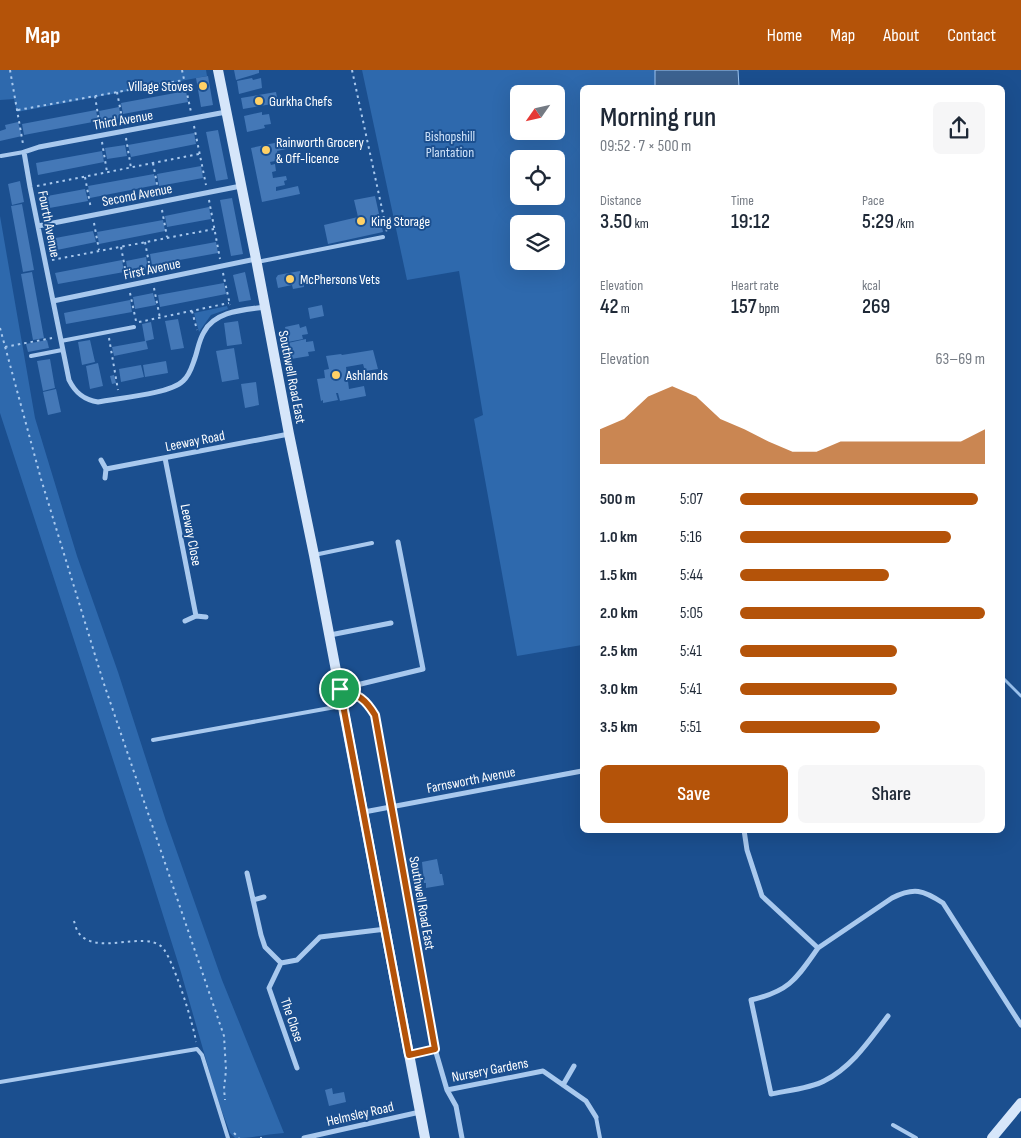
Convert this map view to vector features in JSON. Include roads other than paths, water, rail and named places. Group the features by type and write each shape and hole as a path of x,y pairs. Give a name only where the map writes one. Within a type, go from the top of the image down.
{"main road":[{"name":"Southwell Road East","path":"218,70 257,261 288,434 314,555 364,812 425,1138"},
{"path":"992,1138 1021,1103"}],"street":[{"name":"Third Avenue","path":"24,152 39,147 227,112"},
{"name":"Fourth Avenue","path":"24,152 62,350 69,380 78,394 98,402 177,386 184,381 188,374 203,332 210,324 218,317 265,306"},
{"name":"Second Avenue","path":"38,226 241,186"},
{"name":"First Avenue","path":"53,301 257,261"},
{"name":"Leeway Road","path":"106,469 288,434"},
{"name":"Leeway Close","path":"165,458 196,616"},
{"path":"101,460 106,469 105,478"},
{"path":"340,689 423,669 398,542"},
{"path":"185,621 196,616 206,617"},
{"path":"329,636 391,623"},
{"name":"Southwell Road East","path":"340,689 359,696 375,715 435,1049 447,1090 456,1106 462,1138"},
{"name":"Farnsworth Avenue","path":"364,812 580,771"},
{"path":"744,833 747,850 762,896 818,948"},
{"path":"247,873 265,946 281,963 297,960 320,938 386,929"},
{"path":"888,1016 857,1057 838,1072 822,1082 771,1094 751,1000 767,996 785,988 798,977 818,948 892,898 904,892 917,890 943,903 1021,1024"},
{"path":"253,900 264,897"},
{"name":"The Close","path":"281,963 270,988 297,1068"},
{"path":"409,1055 435,1049"},
{"path":"563,1084 574,1066"},
{"name":"Nursery Gardens","path":"447,1090 543,1071 586,1101 596,1117"},
{"name":"Helmsley Road","path":"304,1138 420,1112"}],"lane":[{"path":"1,156 24,152"},
{"path":"257,261 383,237"},
{"path":"60,338 134,327"},
{"path":"31,356 62,350"},
{"path":"314,555 372,543"},
{"path":"153,740 343,705"},
{"path":"0,1082 197,1049 202,1055 228,1138"},
{"name":"Nursery Gardens","path":"596,1117 600,1138"},
{"path":"893,1125 916,1138"}],"waterway":[{"path":"1005,680 1021,696"}],"place":[{"name":"Village Stoves","path":"203,86"},
{"name":"Gurkha Chefs","path":"259,101"},
{"name":"Rainworth Grocery & Off-licence","path":"266,150"},
{"name":"King Storage","path":"361,221"},
{"name":"McPhersons Vets","path":"290,279"},
{"name":"Ashlands","path":"336,375"}],"park label":[{"name":"Bishopshill Plantation","path":"450,144"}]}
